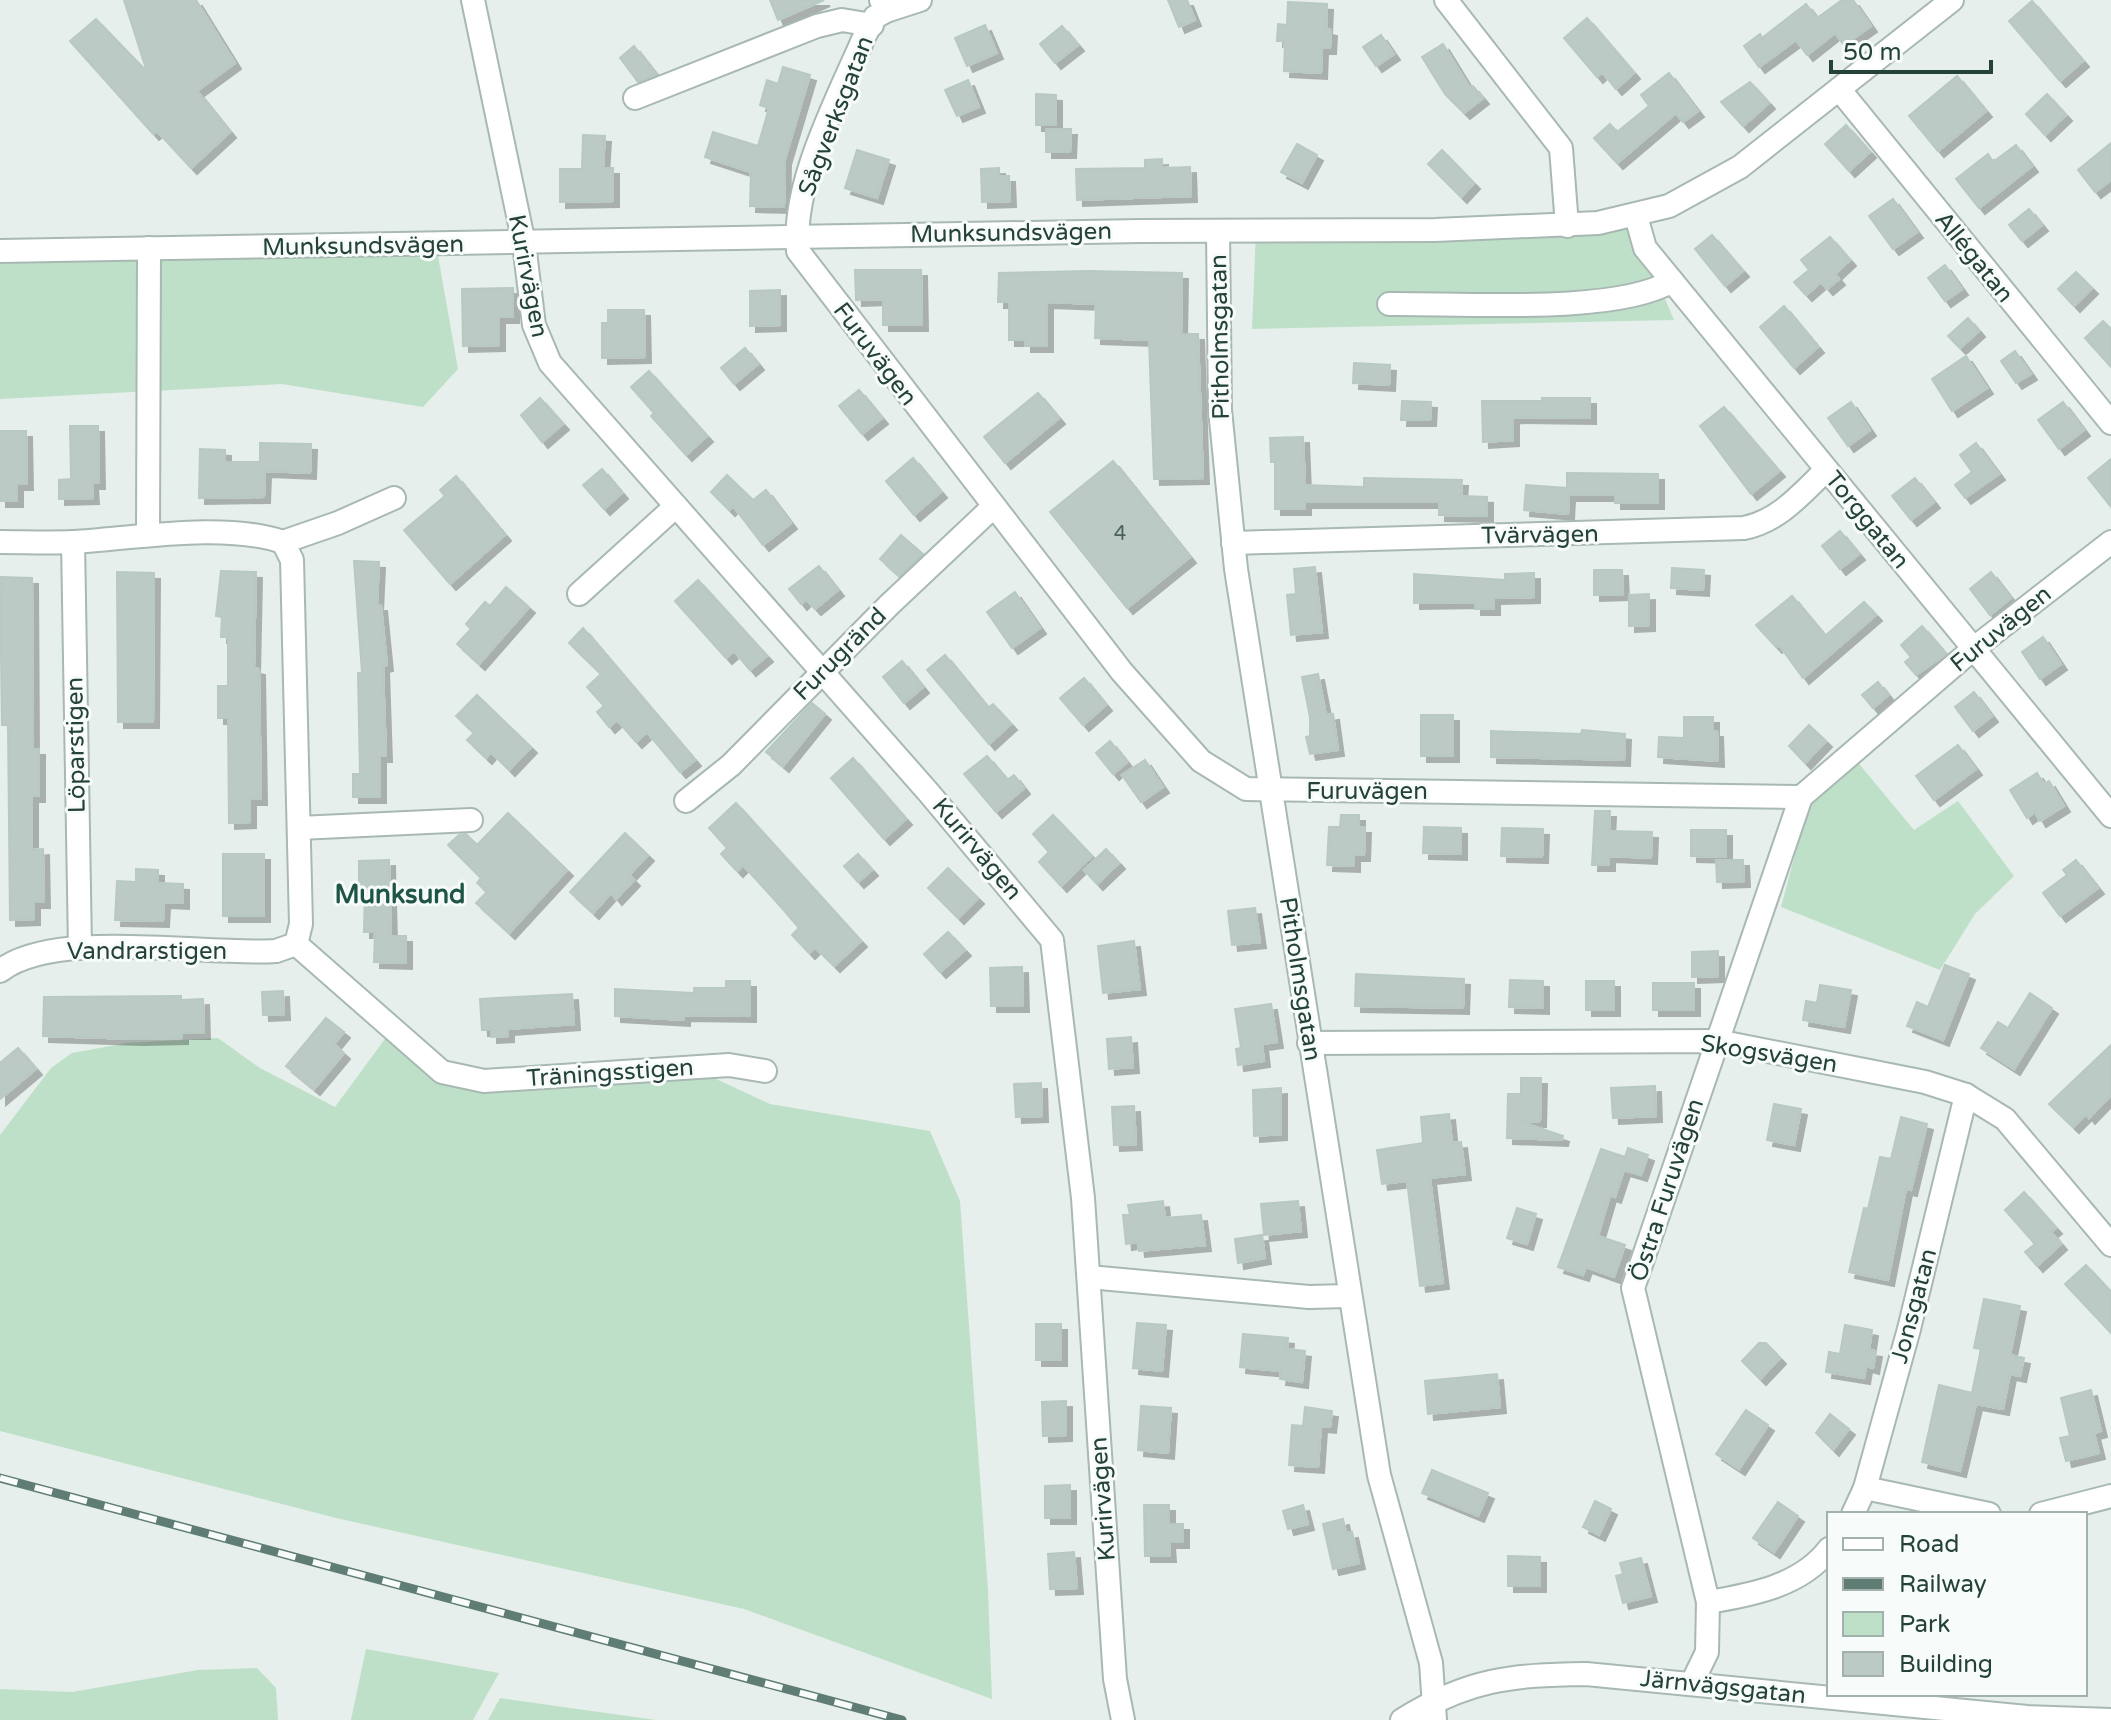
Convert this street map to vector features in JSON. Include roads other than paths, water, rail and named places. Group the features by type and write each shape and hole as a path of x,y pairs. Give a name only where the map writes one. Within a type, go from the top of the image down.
{"street":[{"name":"Kurirvägen","path":"473,0 524,244 529,302 544,354 822,671 1052,940 1069,1065 1089,1277 1115,1679 1123,1720"},
{"path":"635,98 817,26 920,0"},
{"path":"1446,0 1561,148 1567,226"},
{"name":"Munksundsvägen","path":"0,251 1567,226 1636,216 1669,206 1740,167 1952,0"},
{"name":"Sågverksgatan","path":"797,239 799,210 816,157 879,12"},
{"name":"Allégatan","path":"1839,89 2111,423"},
{"name":"Torggatan","path":"1636,216 1645,248 2111,816"},
{"name":"Pitholmsgatan","path":"1218,231 1220,410 1233,543 1348,1296 1379,1475 1423,1629 1435,1710"},
{"name":"Furuvägen","path":"797,239 798,251 805,262 1122,672 1201,761 1223,778 1246,789 1801,797 1973,649 2111,542"},
{"path":"148,534 149,248"},
{"path":"1389,304 1586,302 1644,295 1672,281"},
{"name":"Tvärvägen","path":"1233,543 1744,528 1759,525 1782,512 1826,470"},
{"path":"0,542 73,542 148,534 262,535 283,542 338,523 394,498"},
{"path":"579,594 676,506"},
{"name":"Furugränd","path":"686,801 731,765 822,671 993,507"},
{"name":"Löparstigen","path":"73,542 80,948"},
{"path":"283,542 292,560 301,924 296,944"},
{"name":"Östra Furuvägen","path":"1692,1683 1707,1652 1708,1602 1633,1288 1801,797"},
{"path":"299,828 471,820"},
{"name":"Vandrarstigen","path":"0,971 14,960 80,948 267,952 296,944"},
{"name":"Träningsstigen","path":"296,944 442,1072 455,1077 484,1081 729,1065 765,1071"},
{"name":"Skogsvägen","path":"1309,1043 1717,1041 1925,1082 1966,1095 2005,1119 2111,1245"},
{"name":"Jonsgatan","path":"1854,1512 1865,1488 1909,1329 1966,1095"},
{"path":"1089,1277 1309,1297 1348,1296"},
{"path":"1865,1488 1979,1512"},
{"path":"2049,1512 2111,1496"},
{"path":"1708,1602 1757,1594 1802,1573 1827,1551"},
{"name":"Järnvägsgatan","path":"1435,1710 1477,1683 1531,1675 1586,1674 2027,1717 2111,1720"},
{"path":"1402,1720 1435,1710"}],"railway":[{"path":"0,1478 902,1720"}],"district":[{"name":"Munksund","path":"400,894"}]}
